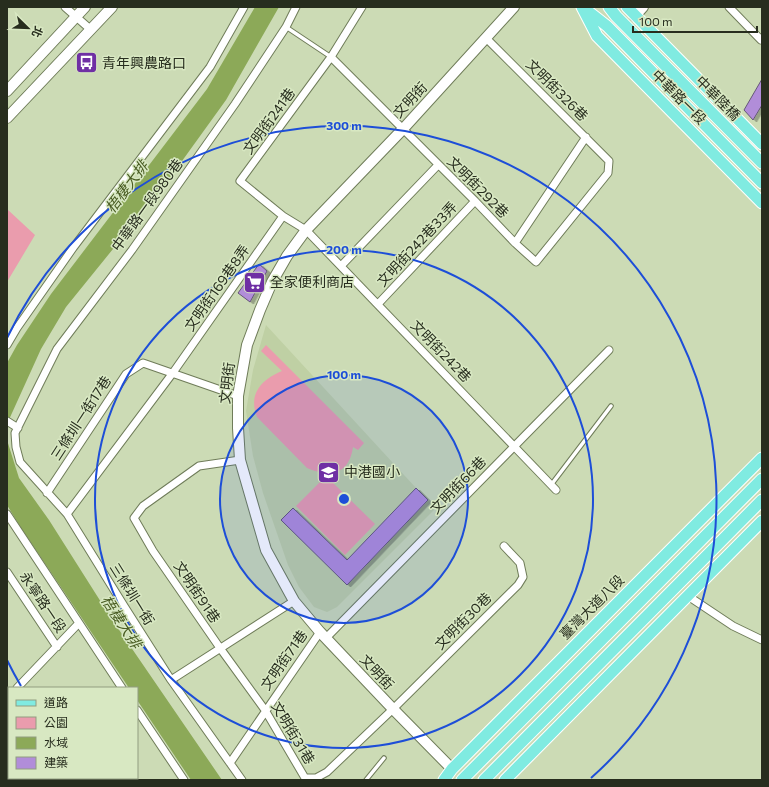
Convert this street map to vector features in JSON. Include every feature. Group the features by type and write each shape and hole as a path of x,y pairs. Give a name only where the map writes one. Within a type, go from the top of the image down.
{"main road":[{"name":"中華路一段","path":"583,7 607,26 644,64"},
{"name":"中華路一段","path":"583,7 597,36 762,203"},
{"name":"中華路一段","path":"609,7 653,54"},
{"name":"中華路一段","path":"626,7 762,144"},
{"name":"中華陸橋","path":"653,54 762,164"},
{"name":"中華陸橋","path":"644,64 762,183"},
{"name":"臺灣大道八段","path":"444,780 452,769 762,458"},
{"path":"463,780 762,479"},
{"path":"484,780 762,500"},
{"path":"505,780 762,521"}],"street":[{"path":"65,7 90,29"},
{"path":"7,91 85,7"},
{"path":"7,118 112,7"},
{"path":"7,345 17,328 73,248 210,67 244,7"},
{"name":"中華路一段980巷","path":"22,419 57,349 132,250 235,104 286,27 296,7"},
{"name":"文明街241巷","path":"306,230 283,216 240,181 331,58 362,7"},
{"name":"文明街","path":"463,780 393,710 323,635 294,601 266,550 240,460 238,396 247,345 272,282 287,256 306,230 403,128 514,7"},
{"path":"635,16 643,7"},
{"path":"729,7 761,39"},
{"name":"文明街326巷","path":"486,38 610,161 608,172 536,262"},
{"name":"文明街292巷","path":"331,58 403,128 515,243 536,262"},
{"path":"515,243 586,137"},
{"path":"341,266 438,165"},
{"name":"文明街242巷33弄","path":"378,304 475,201"},
{"name":"文明街169巷8弄","path":"68,514 172,374 283,216"},
{"name":"文明街242巷","path":"306,230 554,487"},
{"name":"文明街66巷","path":"323,635 608,350"},
{"name":"三條圳一街17巷","path":"47,493 126,374 143,363 172,374"},
{"path":"172,374 238,396"},
{"name":"三條圳一街","path":"22,419 16,433 16,447 20,462 68,514 171,680 242,780"},
{"path":"7,421 18,428"},
{"name":"文明街91巷","path":"220,648 154,551 134,518 143,506 199,466 240,460"},
{"path":"7,514 121,687"},
{"name":"文明街30巷","path":"393,710 518,585 523,577 520,563 504,546"},
{"name":"永寧路一段","path":"7,572 58,647"},
{"path":"688,596 733,626 762,640"},
{"path":"171,680 294,601"},
{"path":"18,687 58,647 79,623"},
{"name":"文明街71巷","path":"230,763 265,710 323,635"},
{"name":"文明街31巷","path":"220,648 265,710 305,778 316,778 326,772 393,710"},
{"path":"138,711 184,780"},
{"path":"439,780 452,769"}],"lane":[{"path":"286,27 331,58"},
{"path":"554,487 610,406"},
{"path":"366,780 384,758"}],"shaded area":[{"name":"中港國小","path":"266,325 436,508 337,607 327,612 314,607 299,587 288,565 263,493 253,456 246,411 253,370"}],"green space":[{"path":"7,209 35,235 7,282"},
{"path":"266,345 364,443 358,450 353,447 351,456 343,469 337,472 323,473 307,468 257,417 254,401 258,389 262,383 282,371 261,351"},
{"path":"326,476 375,524 345,555 296,506"}],"water":[{"path":"255,7 279,7 226,100 164,186 66,307 41,349 7,424 7,363 17,345 51,294 207,89"},
{"path":"7,440 19,478 49,520 113,621 222,780 191,780 138,701 138,687 128,687 7,505"}],"building":[{"path":"762,79 762,105 753,120 744,110"},
{"name":"全家便利商店","path":"259,264 267,271 250,302 238,293"},
{"path":"416,488 428,500 347,585 281,520 293,508 347,560"}],"place":[{"name":"青年興農路口","path":"87,63"},
{"name":"全家便利商店","path":"254,282"},
{"name":"中港國小","path":"329,472"}],"water label":[{"name":"梧棲大排","path":"127,187"},
{"name":"梧棲大排","path":"121,622"}]}
